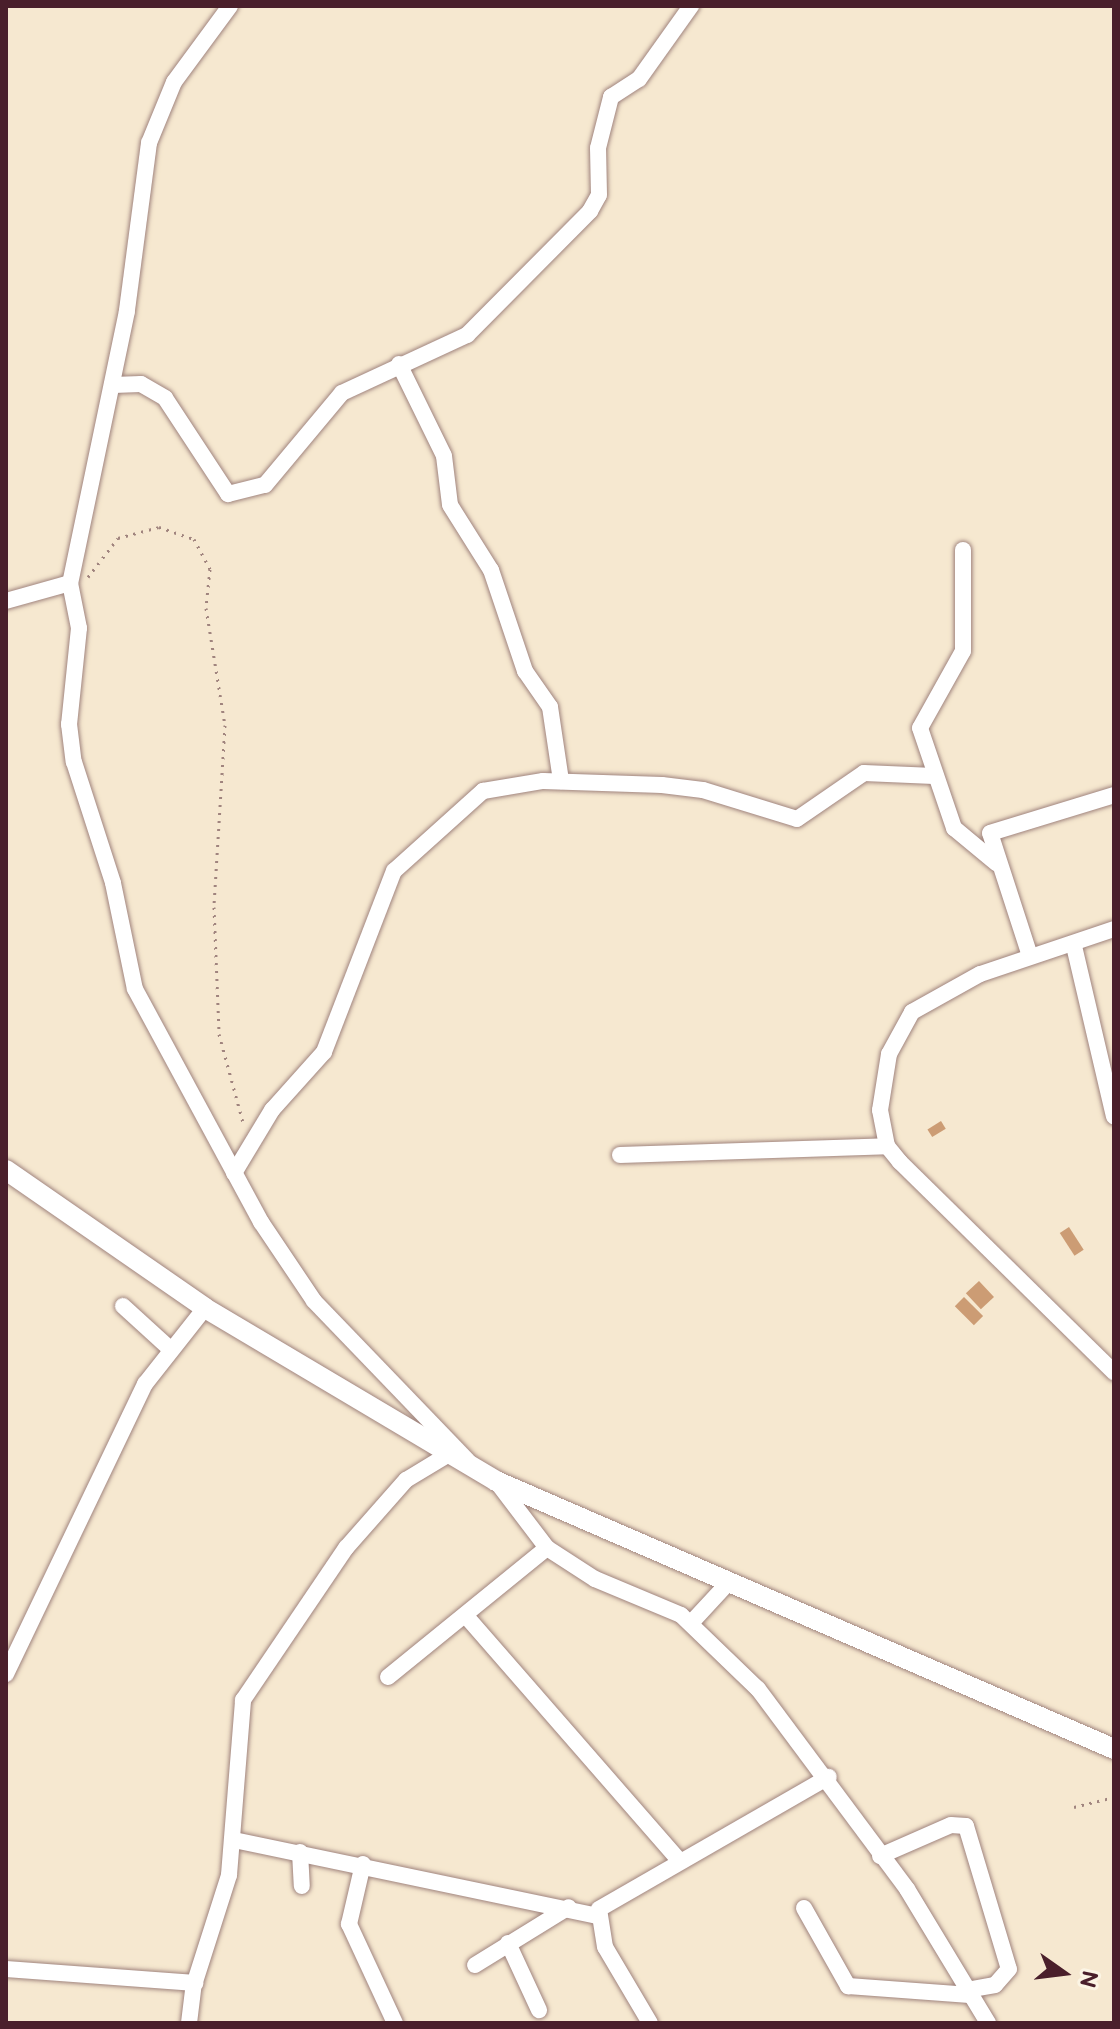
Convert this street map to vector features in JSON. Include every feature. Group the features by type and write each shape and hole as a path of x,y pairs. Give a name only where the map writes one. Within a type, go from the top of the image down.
{"street":[{"path":"230,6 174,82 154,123 113,385 70,583 79,628 71,743 113,883 127,965 234,1173 314,1301 476,1470"},
{"path":"113,385 141,384 165,398 220,487 245,495 271,480 342,393 467,335 590,211 599,195 598,148 611,97 639,79 691,6"},
{"path":"399,364 444,456 450,505 491,570 525,671 550,707 561,781"},
{"path":"963,550 963,651 920,725 934,776 960,836 996,863"},
{"path":"6,601 70,583"},
{"path":"234,1173 250,1143 324,1052 364,935 409,851 490,787 561,781 703,790 790,819 864,773 934,776"},
{"path":"1030,956 996,863 993,829 1114,795"},
{"path":"1114,929 1074,946 1030,956 946,990 905,1020 882,1084 887,1146 1114,1372"},
{"path":"1074,946 1114,1116"},
{"path":"620,1155 887,1146"},
{"path":"6,1170 205,1308 496,1481 1112,1745"},
{"path":"123,1306 169,1348"},
{"path":"6,1674 169,1348 205,1308"},
{"path":"189,2023 195,1983 234,1840 236,1723 252,1685 373,1516 406,1480 449,1454"},
{"path":"496,1481 547,1548 595,1579 691,1623 758,1689 829,1777 988,2023"},
{"path":"388,1677 547,1548"},
{"path":"691,1623 728,1583"},
{"path":"466,1616 680,1861"},
{"path":"597,1916 610,1900 829,1777"},
{"path":"804,1908 848,1986 969,1992 995,1985 1009,1969 966,1826 951,1825 880,1856"},
{"path":"234,1840 569,1907 597,1916"},
{"path":"300,1852 302,1886"},
{"path":"363,1864 349,1924 395,2023"},
{"path":"475,1965 569,1907"},
{"path":"597,1916 613,1966 650,2023"},
{"path":"508,1943 539,2010"},
{"path":"6,1969 195,1983"}],"path":[{"path":"70,583 84,581 111,545 139,530 175,530 206,553 206,608 225,725 214,907 219,1034 250,1143"},
{"path":"1074,1807 1114,1797"}],"building":[{"path":"941,1121 946,1129 932,1137 927,1129"},
{"path":"1069,1227 1084,1250 1074,1256 1060,1233"},
{"path":"979,1281 994,1297 981,1309 966,1293"},
{"path":"964,1297 983,1316 974,1325 955,1306"}]}
